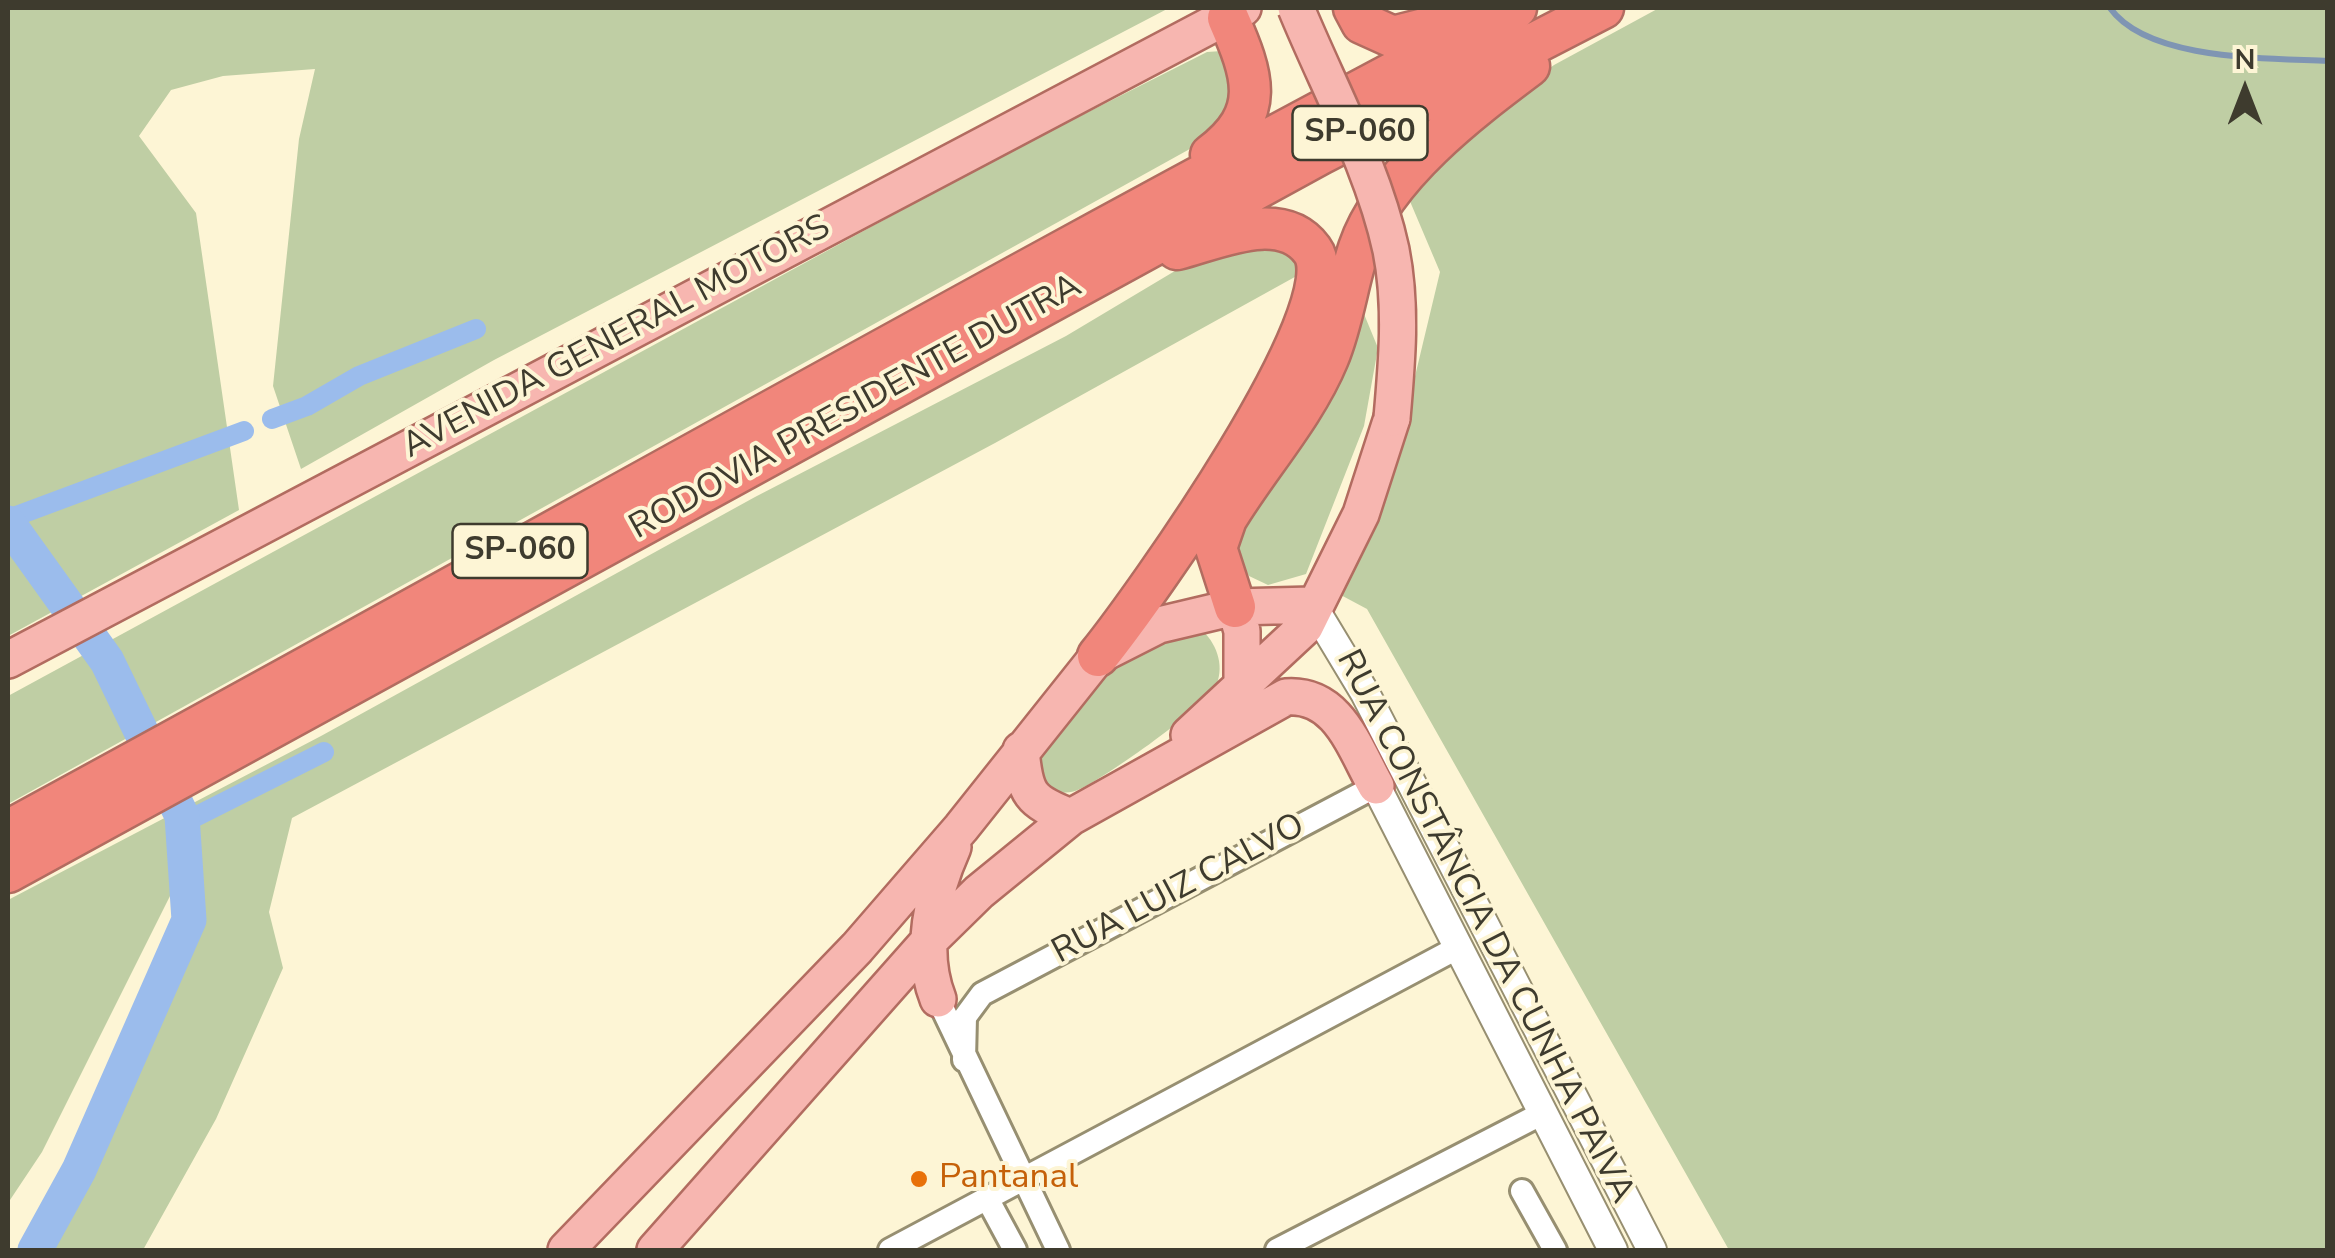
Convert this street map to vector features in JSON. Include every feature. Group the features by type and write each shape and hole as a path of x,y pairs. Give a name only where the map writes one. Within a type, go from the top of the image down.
{"highway":[{"path":"1354,8 1362,23 1393,37 1507,8"},
{"name":"RODOVIA PRESIDENTE DUTRA","path":"8,872 122,790 865,362 1155,197 1516,8"},
{"path":"1234,607 1216,548 1226,519 1328,360 1349,298 1358,249 1371,221 1433,143 1606,8"},
{"name":"RODOVIA PRESIDENTE DUTRA","path":"202,745 1606,8"},
{"path":"1155,197 1229,142 1246,120 1250,81 1225,10"},
{"path":"1098,656 1140,605 1288,370 1315,298 1319,266 1312,249 1274,228 1252,229 1120,264"},
{"name":"RODOVIA PRESIDENTE DUTRA","path":"8,831 122,790"}],"main road":[{"path":"1108,796 1201,726 1304,628 1312,605 1361,514 1392,418 1400,336 1390,249 1361,160 1296,8"},
{"name":"AVENIDA GENERAL MOTORS","path":"19,654 1048,109 1225,10"},
{"path":"566,1250 856,948 961,828 1098,656 1160,625 1234,607 1312,605"},
{"path":"1234,607 1242,632 1242,688"},
{"path":"656,1250 927,943 1071,817 1286,696 1304,695 1320,700 1335,714 1376,786"},
{"path":"1020,750 1024,785 1034,800 1071,817"},
{"path":"938,999 927,970 927,943 945,864 961,828"},
{"path":"856,948 888,950 927,943"}],"street":[{"name":"RUA CONSTÂNCIA DA CUNHA PAIVA","path":"1312,605 1365,692 1652,1250"},
{"name":"RUA CONSTÂNCIA DA CUNHA PAIVA","path":"1376,786 1613,1250"},
{"name":"RUA LUIZ CALVO","path":"964,1060 965,1017 982,994 1376,786"},
{"path":"890,1250 1458,948"},
{"path":"938,999 1058,1250"},
{"path":"1277,1250 1542,1114"},
{"path":"1522,1190 1555,1250"},
{"path":"988,1200 1015,1250"}],"green space":[{"path":"8,8 1169,8 494,360 301,469 273,386 299,139 315,69 223,76 171,90 139,136 196,213 239,510 8,636"},
{"path":"1659,8 2327,8 2327,1250 1729,1250 1367,609 1337,593 1405,418 1440,272 1409,199 1446,145 1554,65"},
{"path":"1222,51 1238,65 1233,120 1188,150 8,804 8,696 1007,153 1207,52"},
{"path":"1287,245 1302,273 995,443 292,818 269,912 283,968 216,1119 143,1250 35,1250 79,1170 189,920 185,866 42,1152 8,1203 8,900 321,736 755,497 1066,336 1200,256"},
{"path":"1364,314 1378,348 1364,426 1306,574 1268,585 1249,576 1240,560 1238,533 1319,401"},
{"path":"1181,631 1203,631 1213,643 1220,665 1215,688 1207,698 1087,786 1051,793 1034,766 1099,674"}],"waterway":[{"path":"2110,8 2128,25 2180,47 2243,57 2328,61"},
{"path":"272,419 307,406 359,376 476,329"},
{"path":"8,519 244,431"},
{"path":"8,523 107,661 182,816 189,920 79,1170 35,1250"},
{"path":"183,823 324,752"}],"place":[{"name":"Pantanal","path":"919,1179"}]}
